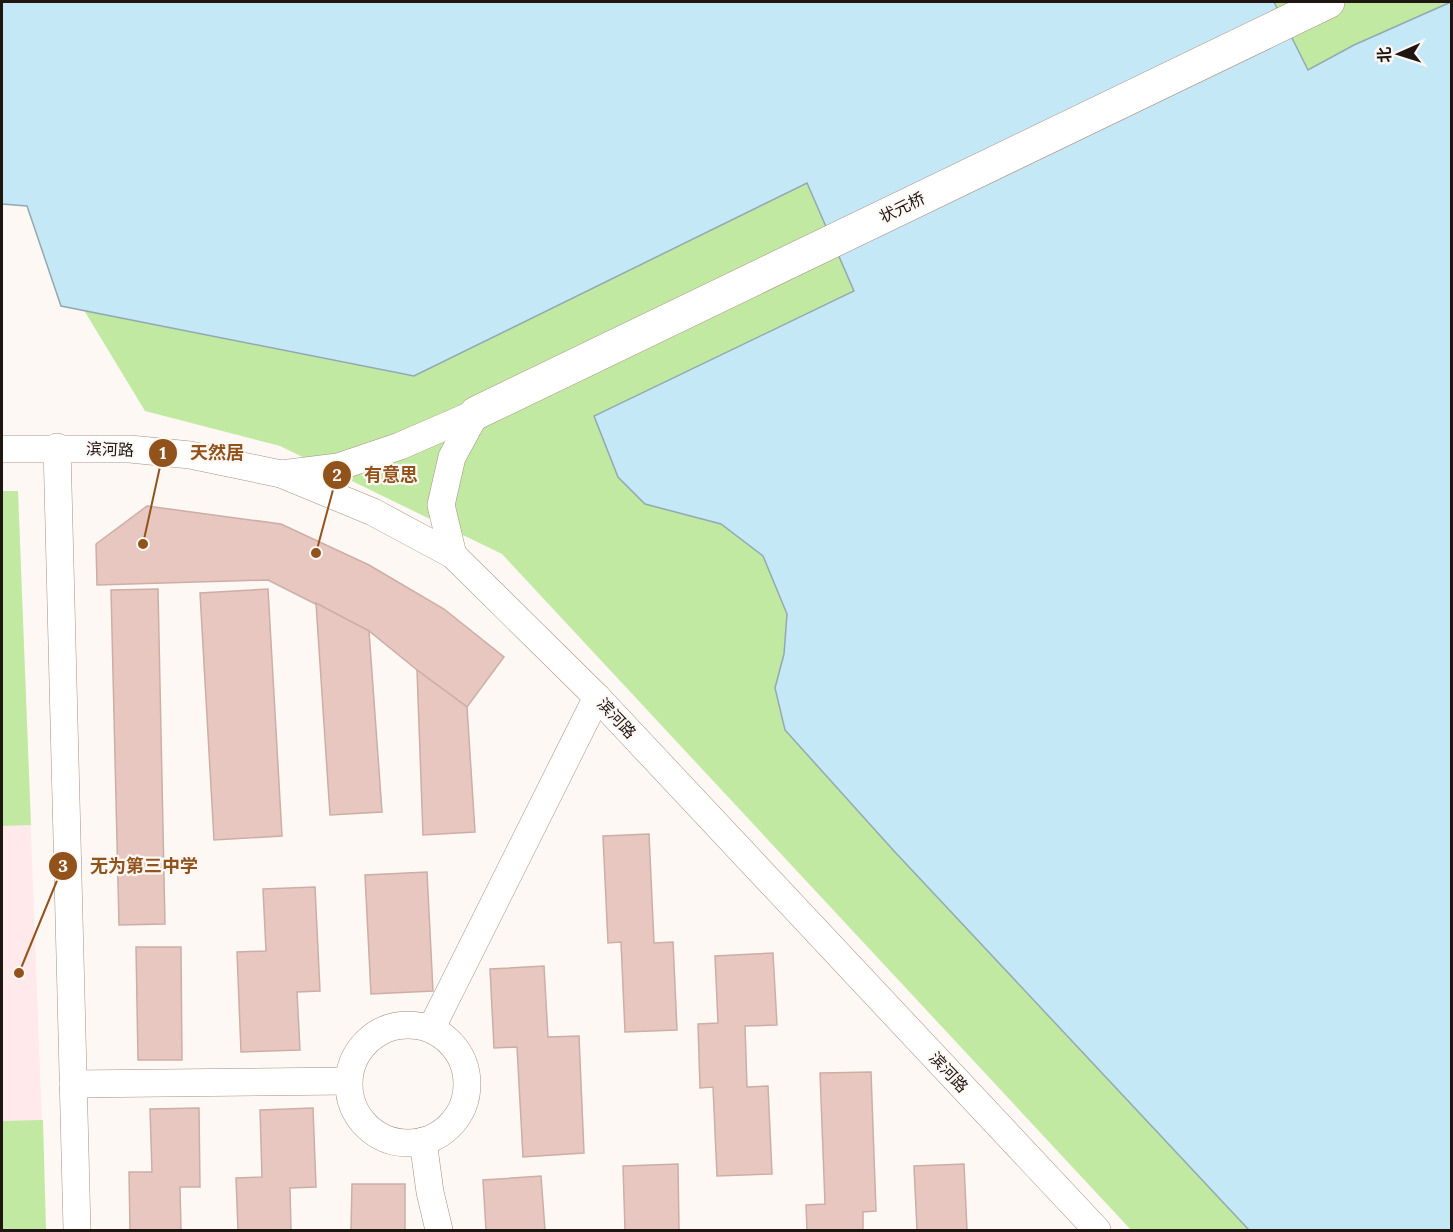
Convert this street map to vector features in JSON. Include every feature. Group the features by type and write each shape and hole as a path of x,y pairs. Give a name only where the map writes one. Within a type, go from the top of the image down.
{"main road":[{"name":"状元桥","path":"476,413 1328,2"}],"street":[{"path":"281,474 338,467 400,446 476,413"},
{"path":"453,555 441,505 452,457 476,413"},
{"path":"57,447 77,1230"},
{"name":"滨河路","path":"2,448 130,449 190,455 281,474 373,512 453,555 597,697 1097,1230"},
{"path":"430,1029 597,697"},
{"path":"412,1025 430,1029 447,1039 459,1054 466,1071 467,1090 462,1109 451,1126 434,1138 415,1144 394,1143 375,1135 360,1120 351,1102 348,1081 352,1063 362,1047 376,1034 393,1026 412,1025"},
{"path":"73,1084 348,1081"},
{"path":"423,1141 430,1192 439,1230"}],"shaded area":[{"path":"2,491 18,491 46,1230 2,1230"}],"green space":[{"path":"742,2 1451,2 1451,1230 1131,1230 502,554 280,446 145,411 76,297"},
{"path":"2,491 18,491 31,825 2,826"},
{"path":"43,1120 46,1230 2,1230 2,1121"}],"water":[{"path":"2,2 1274,2 1308,70 1354,45 1451,2 1451,1230 1249,1230 894,851 785,730 775,688 784,654 787,614 763,556 721,524 645,504 618,477 594,416 854,291 807,183 414,376 61,306 27,206 2,204"}],"building":[{"path":"147,506 281,524 369,565 444,609 504,657 467,707 369,631 268,580 97,585 96,544"},
{"path":"158,589 165,924 119,925 111,590"},
{"path":"268,589 282,836 214,840 200,593"},
{"path":"316,603 369,631 382,812 330,815"},
{"path":"417,670 467,707 475,832 423,835"},
{"path":"649,834 654,943 673,942 677,1030 625,1032 621,942 608,943 603,836"},
{"path":"427,872 433,991 371,994 365,875"},
{"path":"315,887 320,991 297,992 300,1050 241,1052 237,952 266,951 263,889"},
{"path":"136,947 181,947 182,1060 138,1060"},
{"path":"773,953 777,1025 745,1026 747,1087 768,1086 772,1174 717,1176 713,1087 700,1088 698,1024 718,1023 715,956"},
{"path":"544,966 548,1037 579,1036 584,1153 523,1157 517,1047 494,1048 490,969"},
{"path":"871,1072 876,1211 863,1212 863,1230 807,1230 806,1205 825,1204 820,1073"},
{"path":"199,1108 200,1187 180,1187 181,1230 130,1230 129,1172 152,1172 150,1109"},
{"path":"313,1108 316,1187 290,1188 291,1230 238,1230 236,1178 262,1177 260,1110"},
{"path":"678,1164 679,1230 625,1230 623,1166"},
{"path":"964,1164 967,1230 917,1230 914,1166"},
{"path":"541,1176 545,1230 486,1230 483,1180"},
{"path":"352,1184 405,1184 405,1230 351,1230"}],"place":[{"name":"天然居","path":"143,544"},
{"name":"有意思","path":"316,553"},
{"name":"无为第三中学","path":"19,973"}]}
